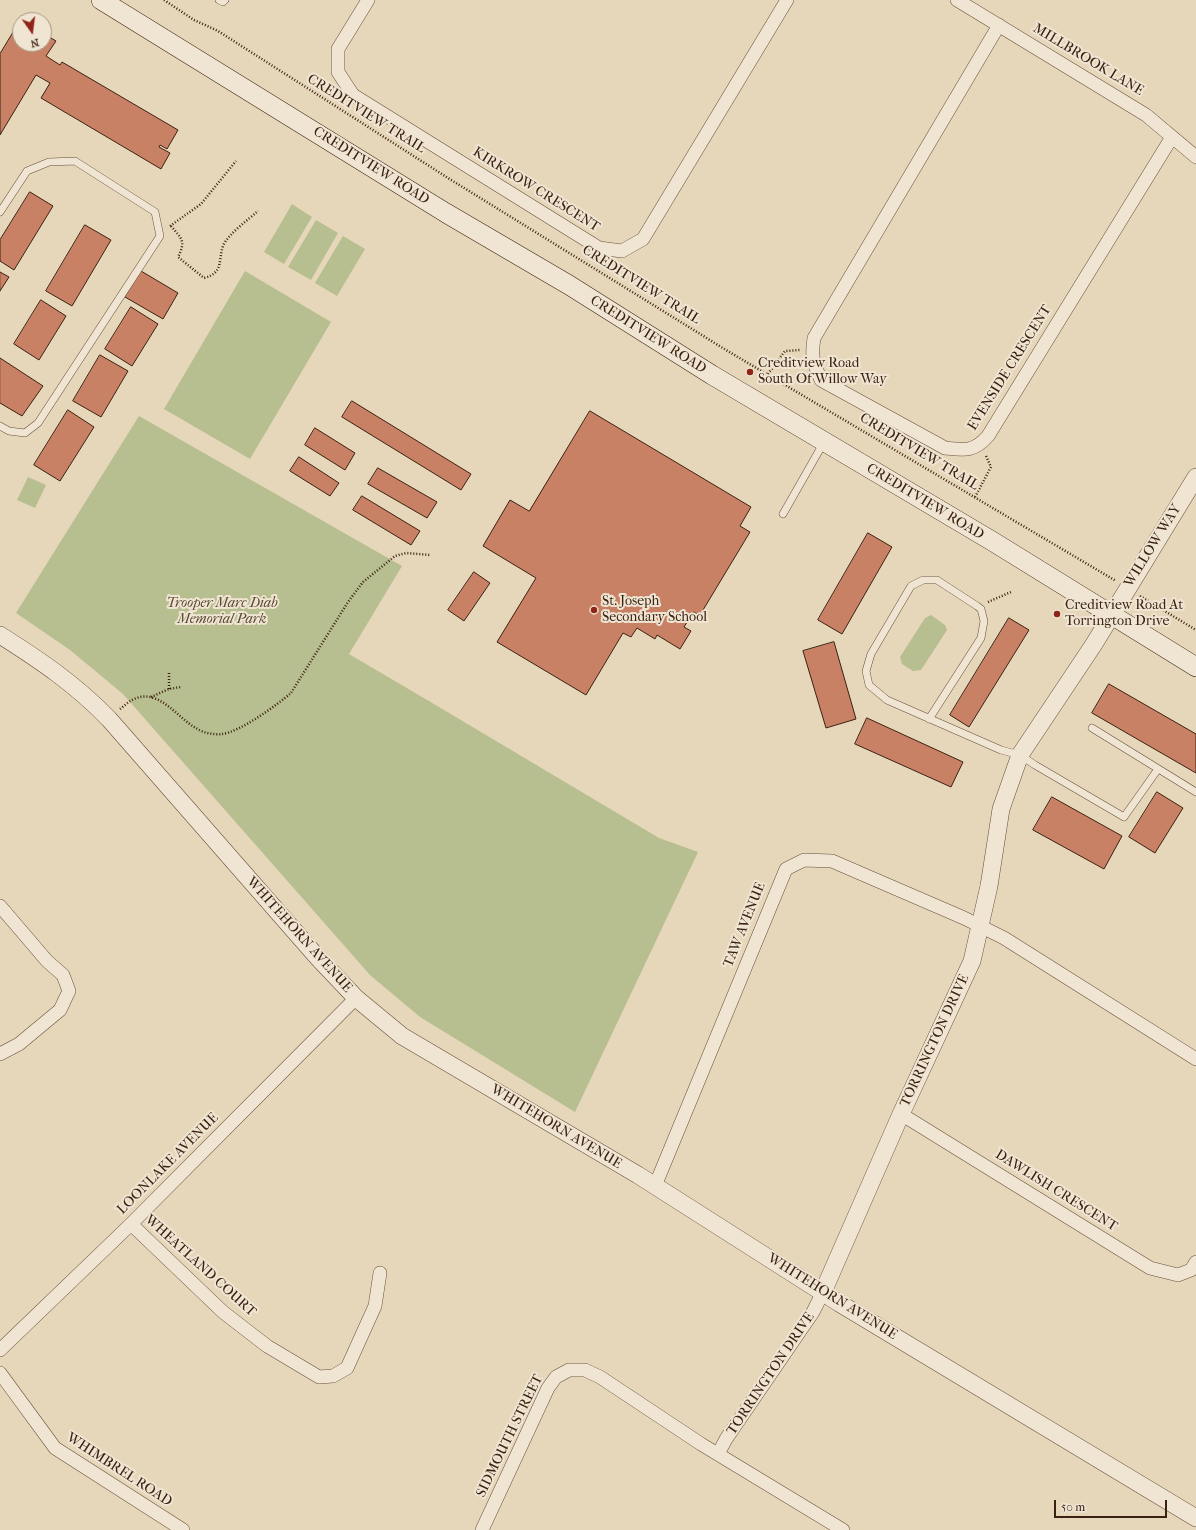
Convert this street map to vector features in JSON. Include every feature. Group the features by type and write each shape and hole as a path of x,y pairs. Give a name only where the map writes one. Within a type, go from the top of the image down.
{"main road":[{"name":"CREDITVIEW ROAD","path":"101,0 446,213 569,285 712,375 999,545 1196,668"}],"street":[{"name":"KIRKROW CRESCENT","path":"368,0 338,49 338,72 353,95 599,248 622,250 642,239 787,0"},
{"name":"MILLBROOK LANE","path":"957,0 1146,115 1196,157"},
{"name":"EVENSIDE CRESCENT","path":"999,25 814,338 812,361 821,380 945,448 967,450 981,445 988,436 1172,137"},
{"name":"WILLOW WAY","path":"1111,615 1196,477"},
{"name":"TORRINGTON DRIVE","path":"718,1454 726,1439 813,1312 823,1292 901,1114 972,961 989,886 1001,809 1020,755 1094,644 1111,615"},
{"name":"WHITEHORN AVENUE","path":"0,635 43,662 87,697 109,719 318,958 356,998 402,1036 655,1186 823,1292 1196,1518"},
{"name":"TAW AVENUE","path":"655,1186 786,869 804,860 832,861 979,926"},
{"path":"0,906 47,961 63,975 69,992 60,1010 19,1044 0,1054"},
{"path":"979,926 1004,938 1196,1059"},
{"name":"LOONLAKE AVENUE","path":"0,1350 131,1224 356,998"},
{"name":"DAWLISH CRESCENT","path":"901,1114 1150,1268 1178,1275 1191,1270 1196,1262"},
{"name":"WHEATLAND COURT","path":"131,1224 223,1312 267,1346 319,1377 333,1376 347,1368 375,1306 380,1273"},
{"name":"SIDMOUTH STREET","path":"488,1528 548,1388 556,1377 569,1370 585,1370 600,1376 718,1454 843,1530"},
{"name":"WHIMBREL ROAD","path":"0,1373 55,1448 183,1530"}],"lane":[{"path":"219,0 223,2 225,0"},
{"path":"0,212 27,171 49,162 75,161 155,212 160,236 38,423 25,433 9,431 0,426"},
{"path":"783,514 824,442"},
{"path":"929,719 981,638 984,621 981,609 937,580 924,580 912,586 871,654 866,671 869,684 887,700 929,719 1001,750 1020,755 1124,817 1158,769"},
{"path":"1092,728 1196,792"}],"path":[{"name":"CREDITVIEW TRAIL","path":"164,0 194,20 218,31 442,174 706,337 1113,580"},
{"path":"159,232 171,226 201,204 236,161"},
{"path":"171,226 182,240 183,247 178,257 204,278 210,276 220,267 223,246 229,237 258,211"},
{"path":"768,374 785,351 812,349"},
{"path":"975,497 991,467 981,445"},
{"path":"109,719 132,699 149,697 161,701 196,729 210,734 222,734 234,731 282,701 291,693 348,602 363,582 395,556 406,553 430,555"},
{"path":"977,606 1011,592"},
{"path":"1144,599 1196,630"},
{"path":"169,672 169,689"},
{"path":"149,697 169,689 181,687"}],"green space":[{"path":"292,204 312,217 284,264 264,252"},
{"path":"316,220 338,233 311,280 288,267"},
{"path":"343,236 365,249 337,296 315,283"},
{"path":"245,271 331,322 250,459 164,409"},
{"name":"Trooper Marc Diab Memorial Park","path":"139,416 402,566 349,654 659,838 698,852 575,1112 420,1017 370,975 123,694 70,650 16,613"},
{"path":"28,477 46,485 35,508 17,500"},
{"path":"931,615 945,625 947,630 921,670 913,671 902,664 900,657 925,618"}],"building":[{"path":"12,34 12,52 49,52 46,56 60,65 62,62 178,130 167,149 160,145 159,147 170,153 161,169 41,98 50,83 36,75 0,135 0,54"},
{"path":"52,39 56,41 52,47"},
{"path":"30,192 53,206 14,270 0,261 0,240"},
{"path":"85,225 111,240 72,306 46,291"},
{"path":"141,271 178,293 163,319 125,297"},
{"path":"0,272 9,277 0,291"},
{"path":"41,300 66,316 39,360 14,344"},
{"path":"131,307 158,324 132,366 105,349"},
{"path":"100,355 128,371 101,417 73,401"},
{"path":"0,358 43,386 22,416 0,403"},
{"path":"352,401 471,474 461,490 342,417"},
{"path":"68,410 94,427 60,481 34,465"},
{"path":"590,411 751,507 740,526 750,532 700,615 693,612 684,627 691,631 680,649 657,635 655,639 637,628 631,637 623,633 586,695 497,642 536,578 483,546 510,500 529,511"},
{"path":"315,428 355,453 345,470 305,445"},
{"path":"299,457 339,483 330,496 290,471"},
{"path":"378,468 437,502 427,518 368,484"},
{"path":"362,496 420,531 411,545 353,510"},
{"path":"868,533 892,547 842,634 818,620"},
{"path":"474,572 490,583 464,621 448,610"},
{"path":"1009,618 1029,630 969,727 950,715"},
{"path":"834,642 856,719 826,728 803,651"},
{"path":"1109,684 1196,734 1196,773 1092,713"},
{"path":"867,718 963,762 951,787 855,744"},
{"path":"1157,792 1183,808 1155,853 1129,837"},
{"path":"1052,797 1122,836 1104,869 1033,830"}],"place":[{"name":"Creditview Road South Of Willow Way","path":"750,372"},
{"name":"St. Joseph Secondary School","path":"594,610"},
{"name":"Creditview Road At Torrington Drive","path":"1057,614"}]}
